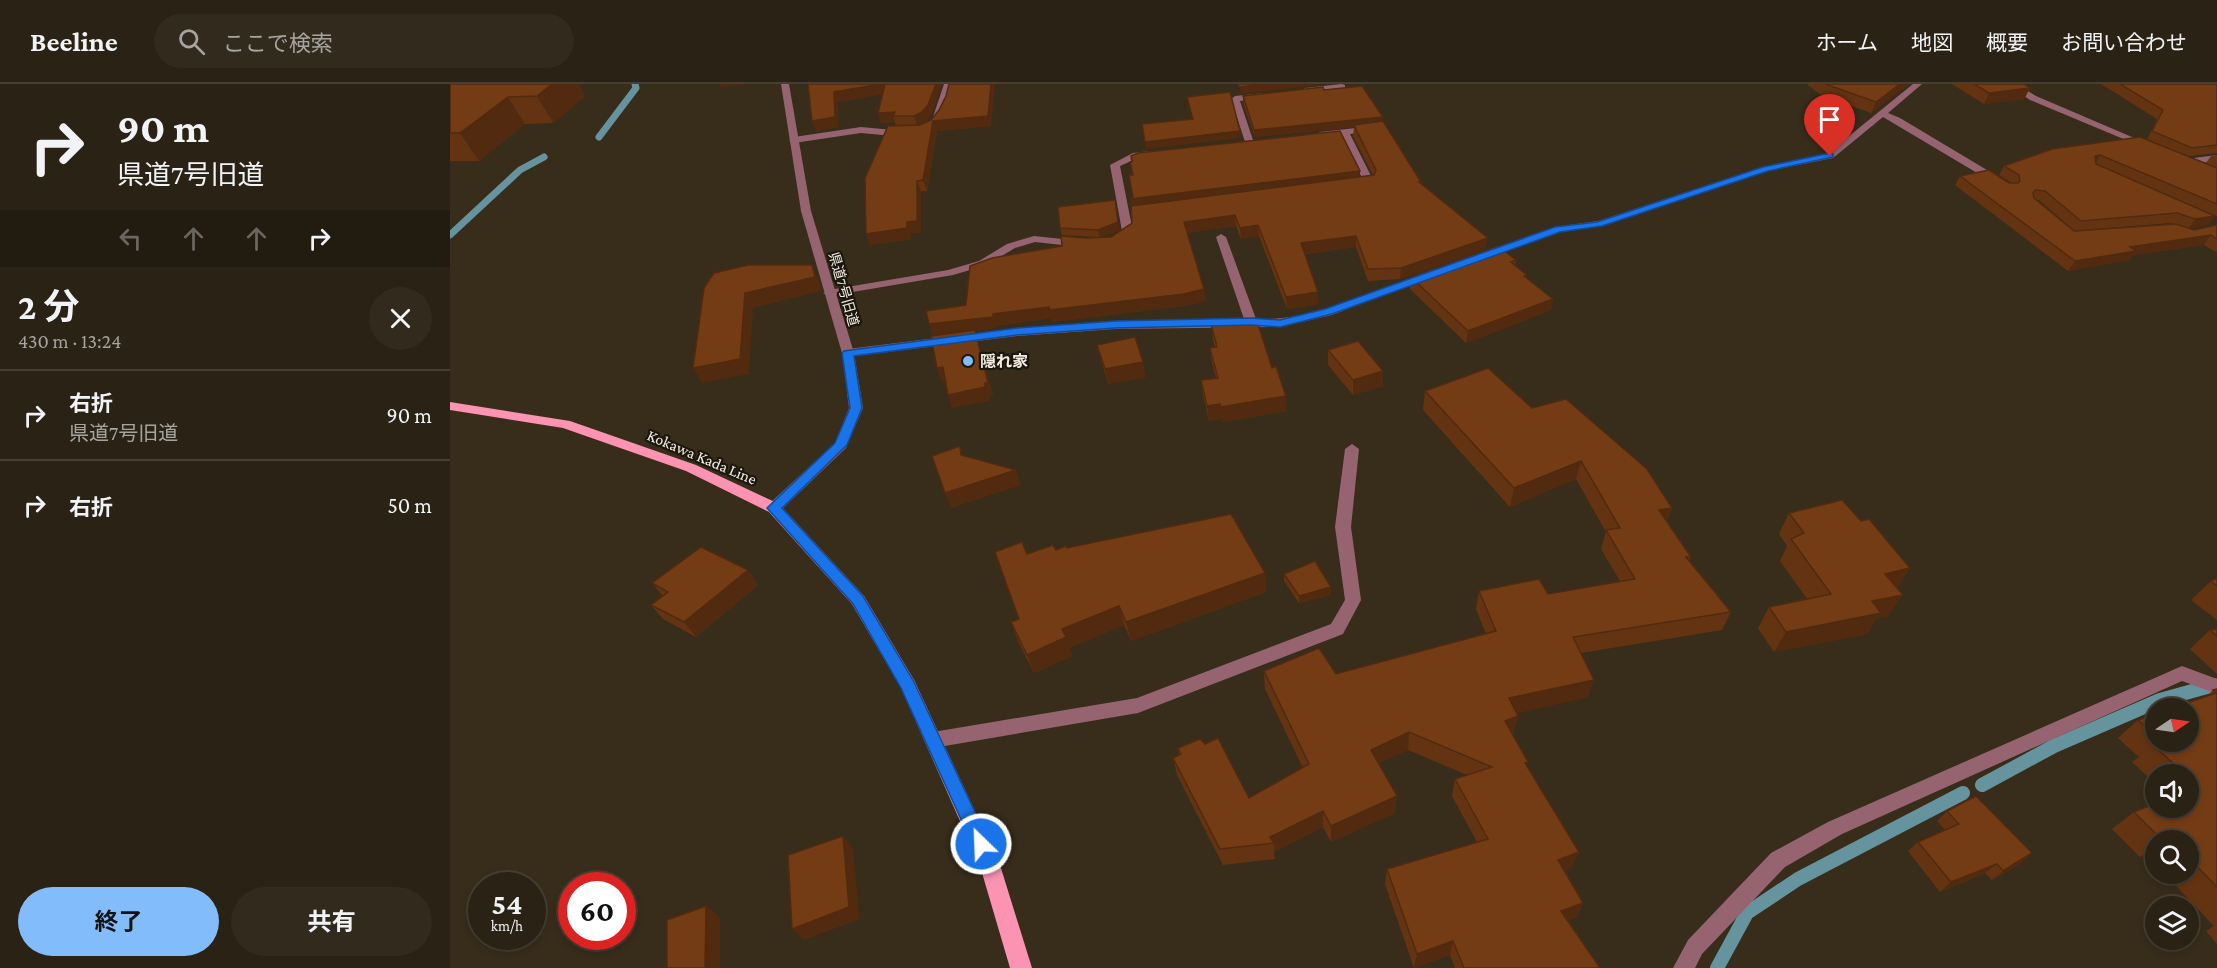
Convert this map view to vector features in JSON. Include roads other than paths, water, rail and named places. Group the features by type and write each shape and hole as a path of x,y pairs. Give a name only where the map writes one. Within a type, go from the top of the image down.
{"main road":[{"name":"Kokawa Kada Line","path":"450,406 565,424 691,468 774,508 858,600 908,685 990,865 1021,968"}],"street":[{"name":"県道7号旧道","path":"774,508 841,445 856,408 848,353 806,211 785,84"},
{"path":"927,126 940,115 948,84"},
{"path":"1471,261 1558,230 1599,224 1766,169 1830,156 1918,84"},
{"path":"2010,84 2033,98 2153,148"},
{"path":"1299,92 1342,87"},
{"path":"1261,141 1244,143 1235,99 1278,94"},
{"path":"1882,114 1897,120 2010,188"},
{"path":"1308,136 1380,129"},
{"path":"795,140 861,130 911,133"},
{"path":"1344,132 1369,182 1346,185"},
{"path":"829,293 949,273 983,263 1011,246 1034,239 1112,243 1128,232 1115,165 1136,155 1159,153"},
{"path":"2175,157 2207,171"},
{"path":"2186,162 2217,158"},
{"path":"1124,213 1136,212"},
{"path":"1221,237 1251,322"},
{"path":"848,353 1017,332 1115,325 1280,323 1328,312 1438,273"},
{"path":"933,740 1138,705 1337,629 1353,600 1343,527 1352,449"},
{"path":"1684,968 1695,947 1778,860 1835,828 2182,673 2217,687"}],"waterway":[{"path":"599,137 636,88 635,84"},
{"path":"450,235 520,170 544,157"},
{"path":"1982,785 2054,746 2160,700 2214,685"},
{"path":"1717,968 1747,913 1798,879 1963,793"}],"place":[{"name":"隠れ家","path":"968,361"}]}
